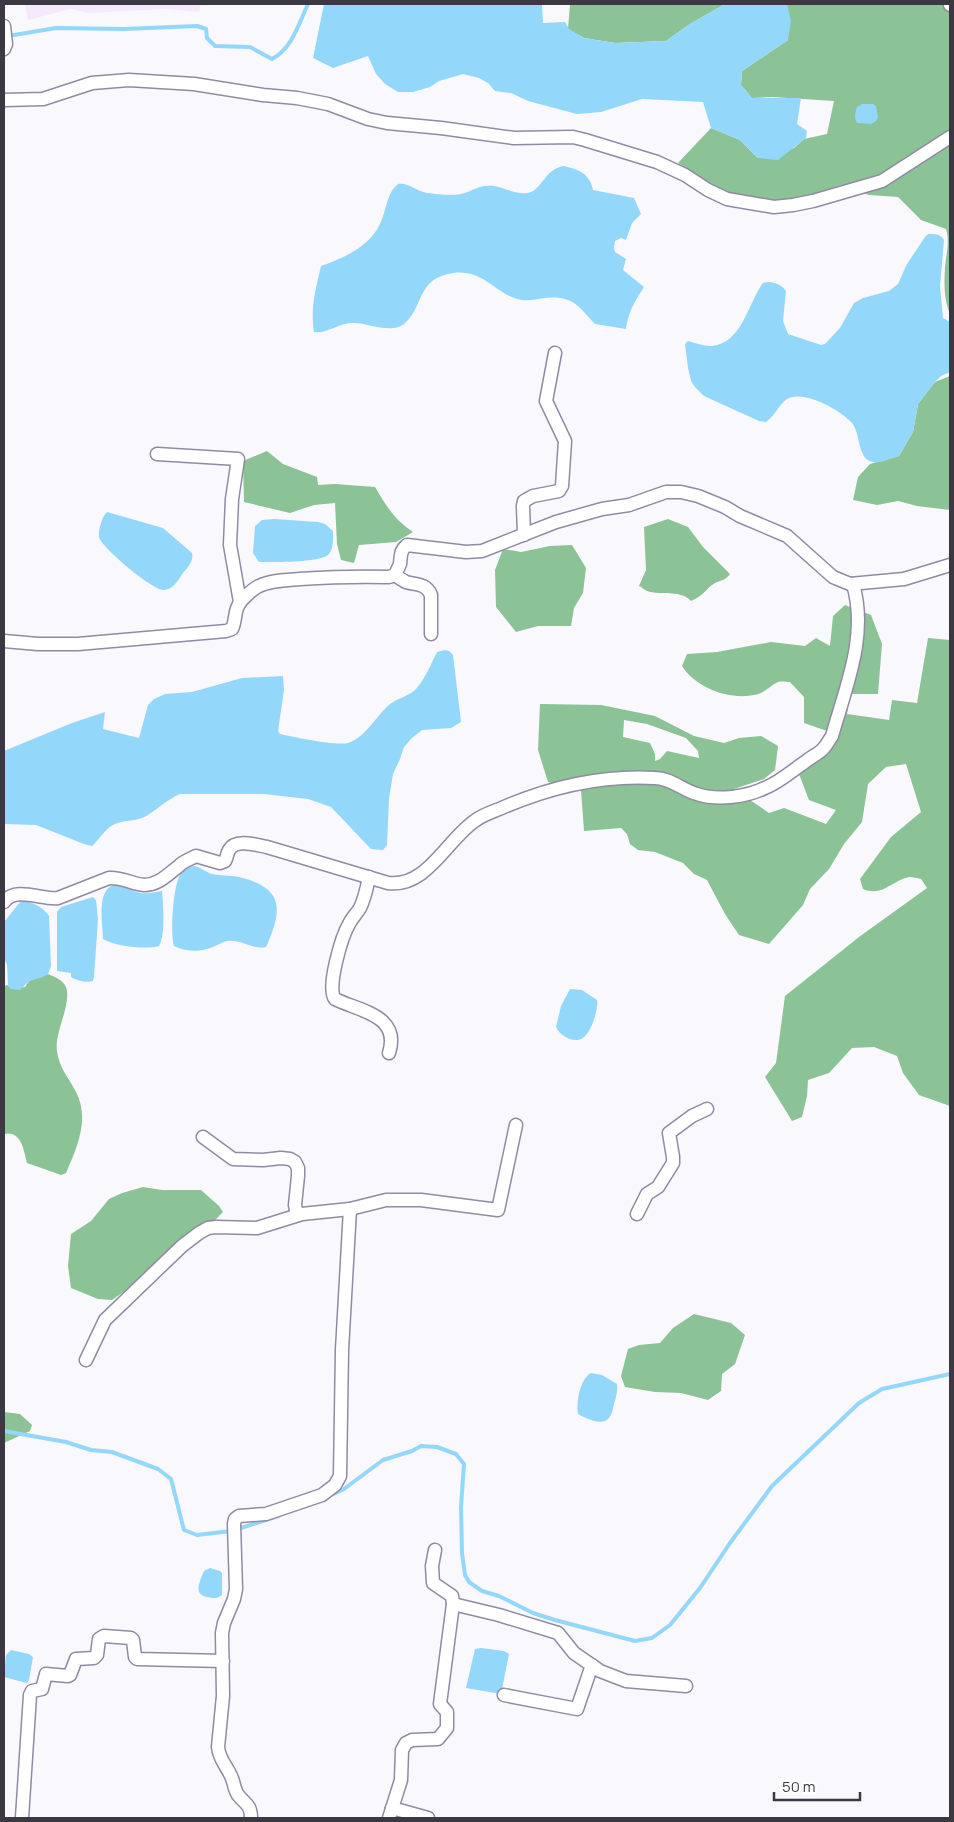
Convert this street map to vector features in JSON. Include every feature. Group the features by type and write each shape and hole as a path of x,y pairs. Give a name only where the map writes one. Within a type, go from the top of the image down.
{"street":[{"path":"4,26 6,44 4,49"},
{"path":"4,100 43,99 92,83 129,80 194,84 263,95 297,98 320,102 368,119 387,123 514,138 573,137 657,162 685,175 708,190 727,199 774,207 813,201 882,181 950,137"},
{"path":"524,535 524,501 527,497 559,491 562,486 564,441 546,401 555,353"},
{"path":"157,454 238,459 232,499 230,545 240,602"},
{"path":"4,641 38,644 78,644 226,632 232,629 235,622 235,610 240,602 259,586 281,580 338,576 389,577 395,575 400,564 399,557 403,548 407,545 419,545 441,550 482,551 556,522 583,514 644,501 656,494 666,492 681,492 698,496 787,536 833,577 842,582 853,584 904,580 950,565"},
{"path":"395,575 405,581 419,584 428,590 430,595 431,634"},
{"path":"4,902 7,898 20,894 51,899 58,898 116,877 144,885 152,884 171,874 179,865 196,856 220,862 225,861 229,850 235,844 248,843 398,884 412,881 429,868 453,840 477,819 508,806 567,786 606,779 659,778 673,782 696,794 719,797 748,793 767,787 823,748 832,736 857,649 859,617 853,584"},
{"path":"370,877 360,908 349,924 342,940 337,956 332,996 335,999 374,1014 384,1022 392,1042 389,1053"},
{"path":"637,1214 647,1194 658,1187 672,1163 669,1133 692,1116 707,1109"},
{"path":"86,1360 106,1320 182,1246 198,1233 216,1227 257,1228 297,1216 350,1209 380,1201 403,1199 498,1210 516,1125"},
{"path":"203,1137 233,1159 263,1160 281,1158 290,1159 295,1162 298,1168 295,1205 297,1216"},
{"path":"251,1818 250,1808 238,1795 231,1776 219,1755 218,1747 223,1696 222,1634 236,1589 234,1524 235,1519 239,1516 266,1514 322,1495 335,1485 340,1476 342,1350 350,1209"},
{"path":"428,1818 391,1813 401,1780 402,1750 406,1743 412,1740 438,1739 447,1728 447,1712 440,1704 453,1604 452,1596 433,1583 432,1566 436,1550"},
{"path":"453,1604 499,1615 558,1633 574,1653 600,1670 626,1681 686,1686"},
{"path":"22,1818 30,1696 32,1691 42,1689 46,1674 70,1675 76,1659 94,1658 97,1655 99,1639 104,1636 131,1638 138,1659 223,1661"},
{"path":"504,1696 577,1709 592,1665"}],"shaded area":[{"path":"25,4 201,4 199,12 167,9 88,13 70,9 28,20"}],"green space":[{"path":"570,4 725,4 690,24 666,41 615,43 584,38 568,29"},
{"path":"783,4 950,4 950,314 945,285 948,244 946,229 921,220 898,197 869,195 841,185 802,198 762,201 721,190 678,163 711,128 740,140 758,158 794,148 804,139 827,134 834,101 772,97 752,98 741,85 742,71 788,40 787,5"},
{"path":"950,376 950,510 917,506 898,501 877,505 853,500 858,477 870,464 899,456 913,432 918,404 935,382"},
{"path":"267,451 283,464 317,477 318,485 335,484 375,487 391,512 413,532 396,542 359,545 354,563 341,560 337,544 335,503 314,505 290,513 244,502 243,461"},
{"path":"668,519 688,527 703,547 730,574 691,601 682,595 650,592 639,586 646,570 644,527"},
{"path":"572,545 586,568 583,593 574,608 571,626 538,626 516,632 496,607 495,570 503,549 521,552 550,546"},
{"path":"845,605 871,615 882,644 878,694 850,694 847,714 889,720 892,700 917,703 928,638 950,640 950,1106 919,1095 903,1073 897,1056 874,1047 852,1048 829,1073 808,1080 807,1096 802,1117 792,1121 765,1077 776,1063 785,996 859,937 927,888 921,879 909,877 882,890 870,891 863,889 860,879 891,837 921,812 906,764 886,767 868,784 862,822 844,844 829,869 810,889 803,905 769,944 739,935 725,914 707,880 694,874 683,863 655,852 638,850 630,844 627,834 621,828 584,831 581,790 548,782 538,750 540,704 601,705 655,716 694,736 724,743 739,738 761,736 778,746 775,770 764,779 734,789 769,813 784,808 826,824 836,810 809,800 799,774 830,732 804,723 804,697 790,682 778,682 761,693 754,695 734,696 724,694 696,681 682,666 687,654 717,652 771,642 805,646 816,638 830,646 833,616","holes":["624,720 647,724 686,738 698,751 699,758 667,751 660,759 655,761 655,754 650,743 623,737"]},
{"path":"48,974 61,981 66,987 67,1002 58,1036 57,1051 62,1068 76,1092 82,1113 78,1144 66,1173 61,1175 27,1163 23,1147 18,1138 14,1135 4,1134 4,986 8,985 11,989 25,987 29,981"},
{"path":"143,1187 162,1190 201,1190 223,1212 214,1221 200,1225 170,1250 142,1279 112,1300 98,1299 71,1288 68,1266 71,1234 91,1221 109,1199"},
{"path":"694,1314 731,1323 745,1335 735,1364 722,1374 721,1391 708,1400 681,1393 655,1392 625,1387 621,1376 628,1349 639,1345 660,1343 673,1328"},
{"path":"4,1412 20,1414 32,1425 30,1431 4,1443"}],"water":[{"path":"324,4 542,4 543,23 565,22 569,29 584,38 615,43 666,41 690,24 725,4 787,4 791,21 788,40 742,71 741,85 752,98 801,98 797,124 807,131 806,138 778,160 758,158 740,140 711,128 703,102 642,99 601,112 577,114 528,101 511,93 495,91 488,83 479,78 463,74 439,81 430,87 413,92 398,92 385,84 376,74 368,56 333,68 313,58"},
{"path":"862,104 873,104 876,106 878,117 876,121 871,124 857,123 855,117 857,107"},
{"path":"563,166 583,173 592,184 593,190 634,198 641,214 632,223 626,240 621,238 615,241 614,248 615,252 626,259 623,270 644,287 630,312 626,329 595,324 579,307 569,300 562,298 522,300 513,298 474,275 453,273 441,276 427,287 411,316 400,326 380,328 360,323 349,323 324,331 314,332 313,306 321,266 350,254 367,242 379,226 390,195 398,184 405,184 427,193 444,195 461,194 480,187 489,186 519,193 528,193 537,188 551,171"},
{"path":"928,234 939,235 944,240 940,286 943,318 950,322 950,372 941,376 935,382 918,404 913,432 899,456 879,462 868,460 864,456 852,423 839,412 821,402 802,397 787,399 766,422 759,421 704,396 691,381 685,344 688,341 711,346 722,344 730,338 743,321 763,283 776,283 786,291 783,321 788,334 821,345 825,344 840,328 854,303 863,298 889,291 898,284 907,264"},
{"path":"107,512 163,528 192,553 190,564 173,586 164,590 149,583 109,550 99,537 102,520"},
{"path":"274,519 325,524 333,531 331,551 324,557 317,559 259,562 253,553 255,526 262,520"},
{"path":"445,650 453,655 461,722 451,728 422,730 404,747 393,774 389,798 387,845 383,850 371,849 331,807 308,799 264,794 180,794 144,817 122,822 107,829 92,846 36,825 4,824 4,751 72,723 105,712 103,729 139,738 148,705 154,699 165,694 192,692 242,678 283,676 284,690 278,731 280,734 325,742 348,743 366,731 390,704 416,689 437,652"},
{"path":"194,866 212,874 239,877 254,882 265,887 272,894 276,902 277,911 272,934 266,947 261,948 232,941 225,941 208,949 198,950 188,950 174,946 172,921 178,879 182,871"},
{"path":"113,885 141,893 162,891 163,934 159,946 146,948 130,947 103,939 102,901 104,894"},
{"path":"93,897 96,900 98,919 94,977 93,981 85,982 71,977 71,973 57,971 57,912 61,907"},
{"path":"21,901 36,905 49,916 51,966 48,974 29,981 20,990 11,989 8,985 7,965 4,958 4,922"},
{"path":"570,989 582,990 597,1000 594,1020 586,1035 579,1040 568,1038 556,1027 561,1006"},
{"path":"591,1373 602,1375 617,1384 617,1394 612,1412 605,1421 601,1422 593,1421 578,1414 580,1391 584,1380"},
{"path":"210,1568 222,1573 222,1595 217,1598 204,1596 199,1591 199,1583 204,1571"},
{"path":"475,1649 504,1651 509,1654 501,1694 466,1688"},
{"path":"11,1650 29,1654 33,1657 27,1683 4,1677 6,1655"}],"waterway":[{"path":"8,36 56,28 124,29 197,26 206,29 207,38 215,46 250,47 272,59 279,55 290,42 308,4"},
{"path":"331,1495 344,1489 383,1460 412,1451 421,1446 437,1447 456,1454 464,1464 461,1507 462,1553 465,1575 469,1582 482,1591 499,1596 533,1613 555,1620 635,1641 652,1638 670,1625 700,1588 772,1486 859,1403 882,1389 950,1374"},
{"path":"4,1431 66,1442 91,1450 112,1452 158,1469 171,1479 184,1530 197,1535 231,1531"},
{"path":"238,1529 278,1516"}]}
